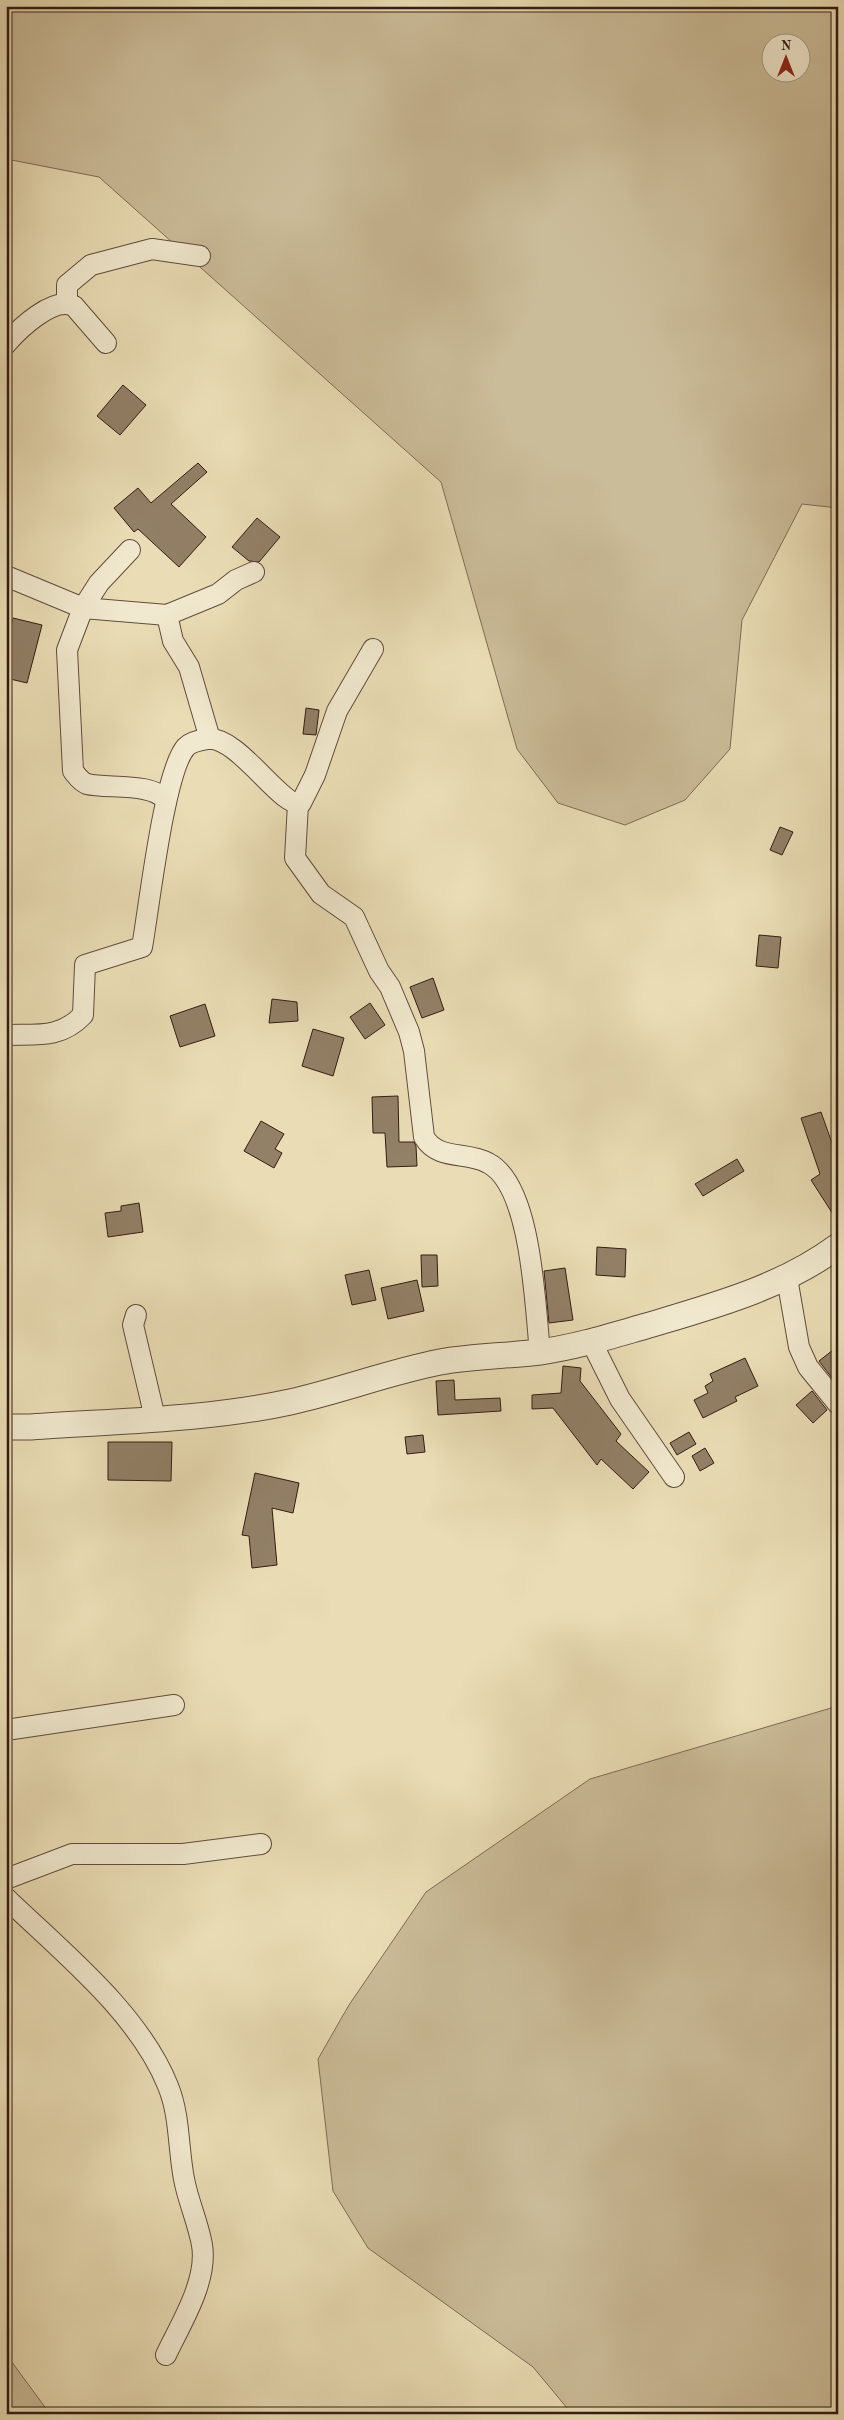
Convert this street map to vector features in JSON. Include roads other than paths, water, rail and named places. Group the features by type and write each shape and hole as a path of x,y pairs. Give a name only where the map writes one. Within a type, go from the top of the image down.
{"street":[{"path":"67,303 67,286 91,265 152,249 200,256"},
{"path":"10,333 58,304 67,303 74,306 106,343"},
{"path":"130,550 99,583 83,608 67,650 73,771 87,784 137,788 160,795 166,802"},
{"path":"6,576 83,608 166,615 218,594 236,580 254,572"},
{"path":"166,615 173,641 189,667 210,739"},
{"path":"298,804 304,801 315,775 337,711 373,650"},
{"path":"6,1035 54,1034 70,1027 83,1015 85,965 142,947 166,802 181,755 187,746 210,739 223,742 266,776 284,796 298,804"},
{"path":"298,804 295,858 321,894 354,917 379,972 390,987 409,1032 414,1051 424,1137 429,1146 437,1152 471,1157 486,1162 498,1169 514,1195 527,1233 540,1352"},
{"path":"6,1427 155,1418 243,1410 290,1402 436,1363 467,1357 540,1352 592,1341 714,1306 787,1278 816,1262 838,1246"},
{"path":"787,1278 799,1347 808,1367 838,1404"},
{"path":"136,1315 134,1325 155,1418"},
{"path":"592,1341 620,1399 674,1477"},
{"path":"6,1730 174,1705"},
{"path":"6,1879 72,1854 183,1854 261,1844"},
{"path":"6,1898 95,1984 130,2023 155,2059 168,2086 175,2110 185,2186 202,2246 201,2270 194,2293 166,2355"}]}
